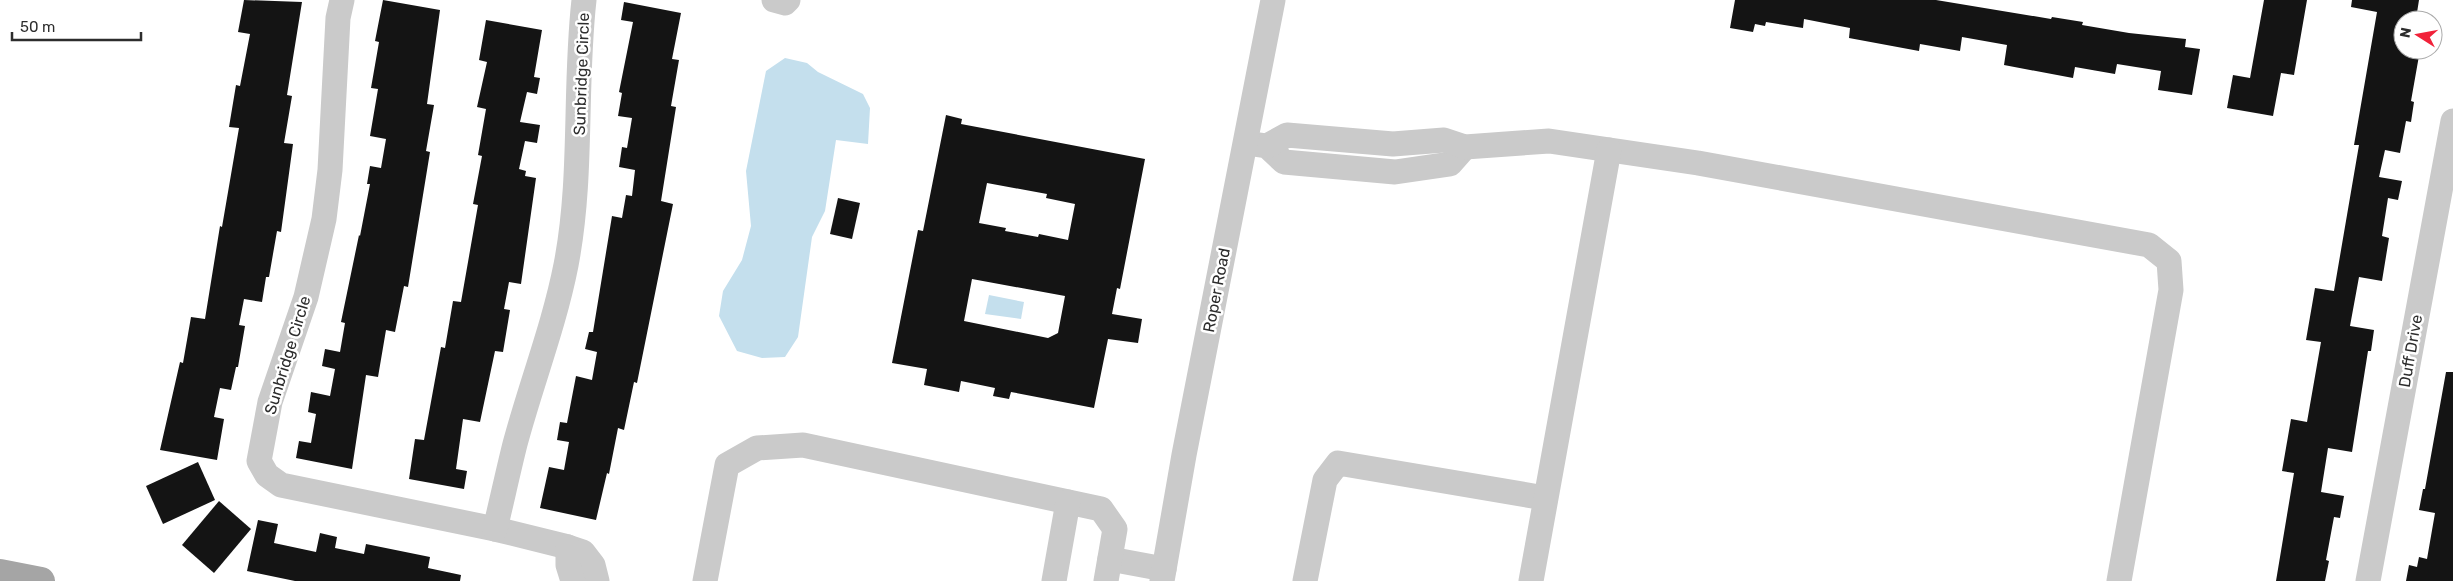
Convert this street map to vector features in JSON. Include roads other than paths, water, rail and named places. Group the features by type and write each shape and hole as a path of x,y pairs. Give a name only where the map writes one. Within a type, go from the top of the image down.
{"main road":[{"path":"0,573 41,581"}],"street":[{"name":"Sunbridge Circle","path":"342,0 338,18 330,170 324,219 306,298 270,402 259,461 267,475 280,485 495,529 583,552 593,565 597,581"},
{"name":"Sunbridge Circle","path":"495,529 516,443 553,320 566,264 578,151 580,34 584,0"},
{"path":"774,0 785,3 788,0"},
{"name":"Roper Road","path":"1163,575 1184,455 1256,144 1273,0"},
{"name":"Duff Drive","path":"2368,581 2453,121"},
{"path":"1256,144 1287,135 1393,144 1444,140 1465,147 1549,141 1698,163 2149,245 2168,261 2171,290 2119,581"},
{"path":"1256,144 1284,162 1395,172 1450,164 1465,147"},
{"path":"1393,144 1395,172"},
{"path":"1531,581 1609,150"},
{"path":"704,581 727,464 757,448 803,445 1101,509 1115,529 1108,570 1163,575"},
{"path":"1305,581 1325,480 1338,463 1545,498"},
{"path":"1054,581 1068,502"},
{"path":"568,547 568,565 573,581"}],"water":[{"path":"785,58 807,63 818,72 863,94 870,108 868,144 836,140 825,211 812,237 798,337 785,357 762,358 737,351 719,316 723,291 742,260 751,226 746,171 766,71"},
{"path":"989,295 1024,302 1021,319 985,314"}]}
